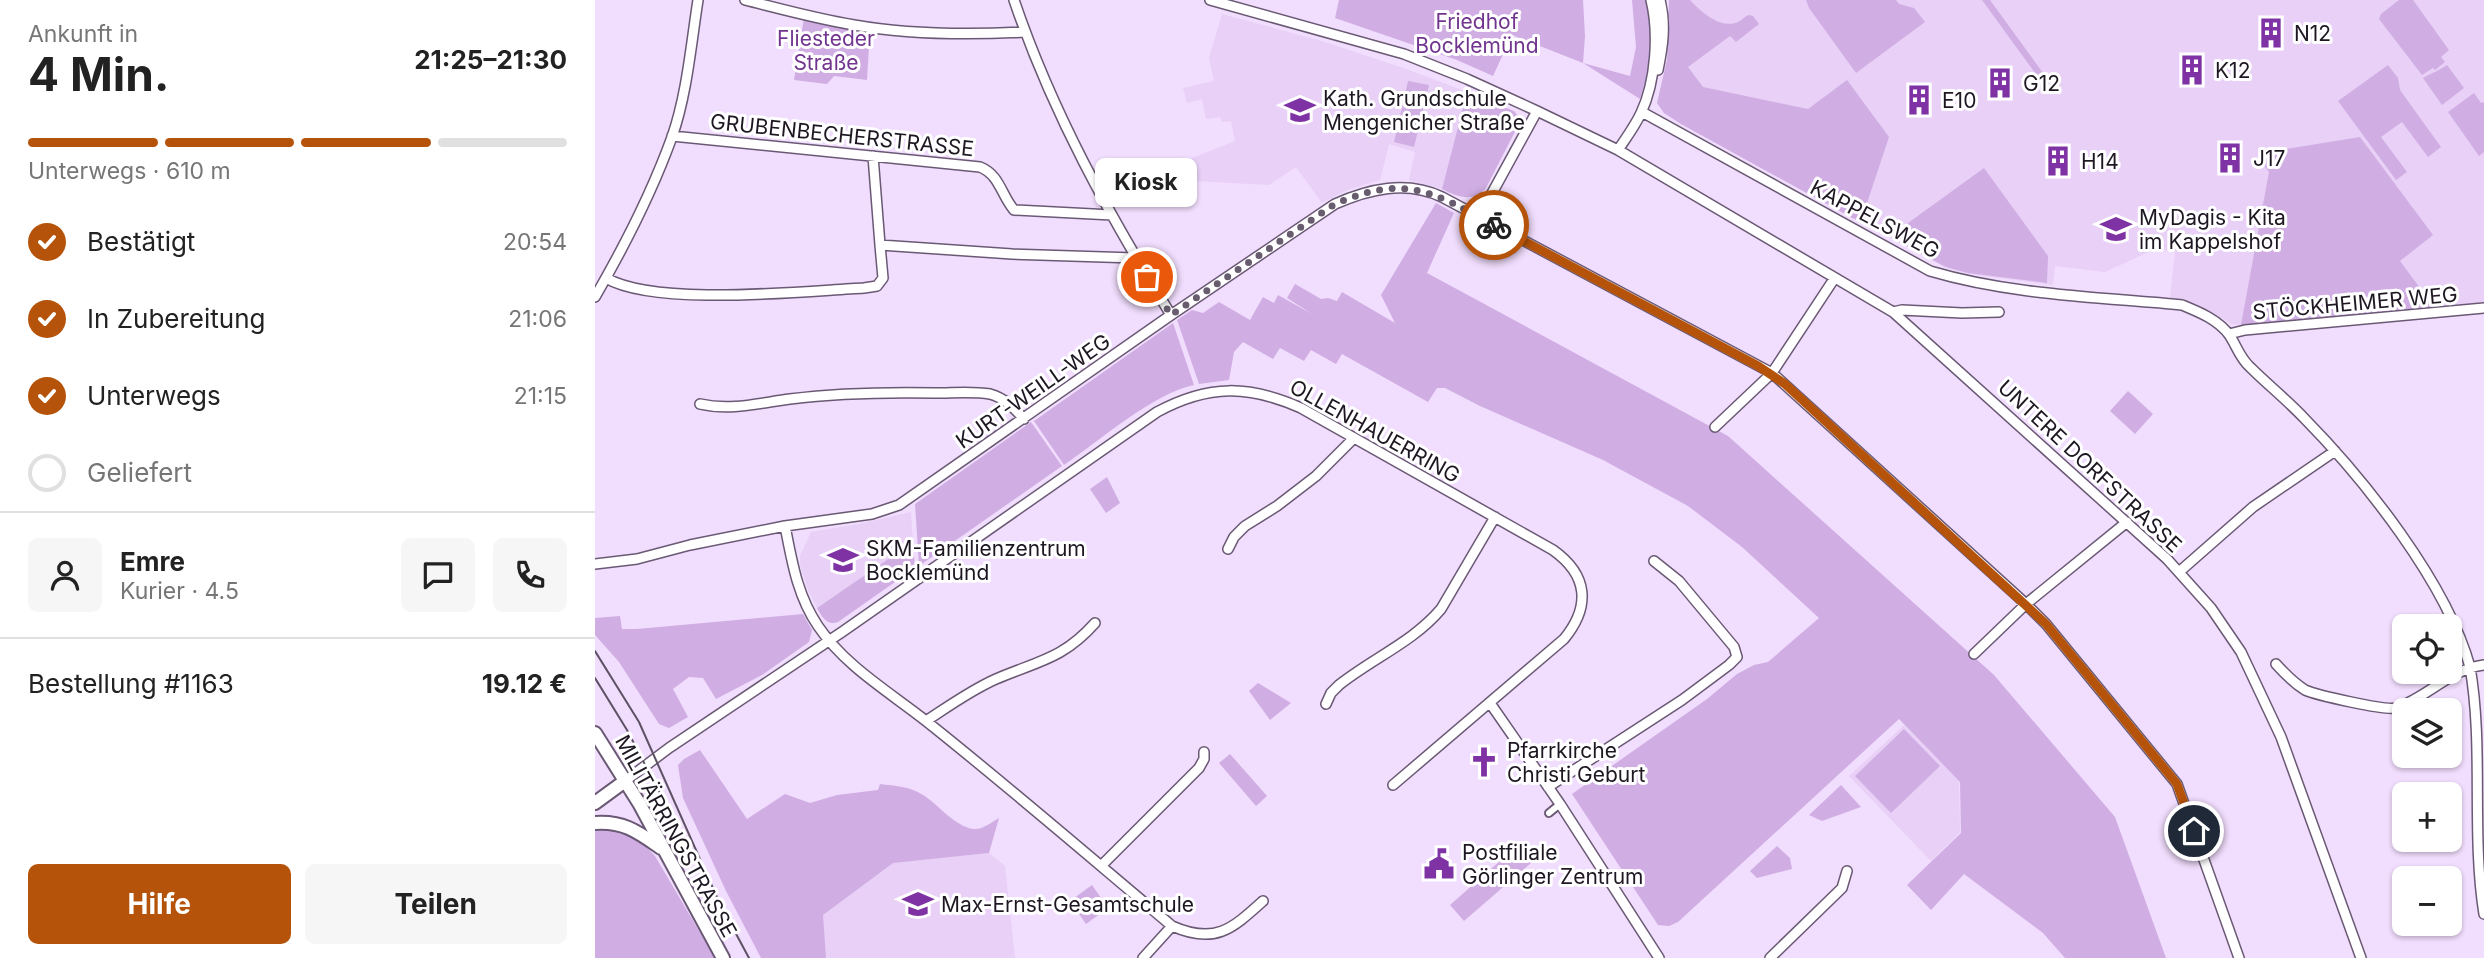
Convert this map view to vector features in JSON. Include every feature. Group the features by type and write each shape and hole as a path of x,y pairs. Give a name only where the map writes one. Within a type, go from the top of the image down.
{"main road":[{"name":"MILITÄRRINGSTRASSE","path":"595,733 625,780 723,958"},
{"path":"595,803 625,780"},
{"path":"595,823 619,823 635,830 663,849"}],"street":[{"path":"595,297 652,184 672,136 681,103 698,0"},
{"path":"745,0 877,28 976,35 1025,32"},
{"path":"1014,0 1063,122 1136,258 1171,315"},
{"name":"UNTERE DORFSTRASSE","path":"1210,0 1404,54 1537,110 1618,150 1893,312 2127,522 2179,572 2211,608 2241,652 2263,695 2281,737 2361,958"},
{"path":"1618,150 1642,111 1648,90 1656,44 1651,0"},
{"path":"1648,90 1655,78 1663,46 1664,24 1660,0"},
{"path":"1479,217 1537,110"},
{"name":"KAPPELSWEG","path":"1642,111 1930,271 1958,279 2020,289 2182,305 2202,313 2229,334"},
{"name":"GRUBENBECHERSTRASSE","path":"672,136 980,167 990,171 995,177 1014,210 1112,215"},
{"path":"606,278 623,286 667,292 734,295 877,286 883,278 873,156"},
{"name":"KURT-WEILL-WEG","path":"595,564 637,559 689,545 785,526 849,519 899,505 1335,204 1360,193 1390,188 1415,188 1435,194 1772,373 2026,604 2046,624 2177,784 2239,958"},
{"path":"880,245 1012,254 1136,258"},
{"path":"1715,427 1772,373 1834,279"},
{"name":"STÖCKHEIMER WEG","path":"2229,334 2245,330 2484,308"},
{"path":"1893,312 1999,312"},
{"path":"2229,334 2246,363 2302,415 2364,485 2425,571 2448,611 2470,667 2479,716 2482,789 2478,850 2484,914"},
{"name":"OLLENHAUERRING","path":"625,780 1157,412 1188,397 1221,390 1266,394 1301,408 1566,559 1580,582 1582,605 1579,619 1564,639 1393,785"},
{"path":"700,404 738,408 791,399 899,392 988,394 1004,399 1024,419"},
{"path":"1228,549 1234,537 1245,526 1316,476 1354,438"},
{"path":"2179,572 2253,507 2335,450"},
{"path":"1326,704 1331,693 1345,680 1417,633 1431,620 1495,517"},
{"path":"1974,654 2026,604 2127,522"},
{"path":"785,526 793,572 800,593 812,617 829,641 865,675 926,721 1173,926 1202,935 1228,930 1263,901"},
{"path":"1548,787 1682,700 1737,657 1734,648 1679,581 1654,561"},
{"path":"926,721 981,687 1059,655 1075,644 1095,623"},
{"path":"2276,664 2288,677 2308,691 2386,709 2402,705 2470,667 2484,665"},
{"path":"1490,703 1560,804 1659,958"},
{"path":"1101,866 1199,768 1204,752"},
{"path":"1549,813 1560,804"},
{"path":"1770,958 1842,888 1847,872"},
{"path":"1143,958 1173,926"}],"shaded area":[{"path":"1669,0 2484,0 2484,302 2241,325 2232,324 2195,304 2170,299 2175,252 2155,249 2105,272 2055,266 2053,285 1968,274 1946,268 1664,113 1657,103 1667,60"},
{"name":"Kath. Grundschule Mengenicher Straße","path":"1222,14 1325,42 1467,92 1442,189 1409,180 1415,152 1389,144 1380,180 1347,190 1322,203 1296,167 1269,185 1158,179 1155,173 1235,141 1231,121 1222,122 1220,117 1206,119 1202,99 1187,103 1183,88 1214,81 1209,58"},
{"name":"SKM-Familienzentrum Bocklemünd","path":"911,512 913,542 817,608 800,565 800,556 811,532"},
{"path":"1904,725 1959,781 1960,832 1931,861 1849,776"},
{"name":"Max-Ernst-Gesamtschule","path":"989,853 1005,866 1015,958 804,958 810,923 870,865"}],"green space":[{"name":"Friedhof Bocklemünd","path":"1339,0 1583,0 1583,63 1512,35 1493,76 1457,60 1335,18"},
{"path":"1632,0 1648,0 1651,50 1648,73 1640,99 1583,63 1630,76 1636,47"},
{"path":"1669,0 1690,0 1712,19 1726,24 1740,21 1749,15 1759,24 1736,42 1730,36 1688,67 1703,87 1808,109 1847,80 1889,137 1861,221 1664,113 1657,103 1667,60"},
{"path":"1806,0 1896,0 1899,4 1914,8 1925,22 1856,73"},
{"path":"1982,0 1990,0 2043,73 2042,78 2038,77"},
{"path":"2399,0 2413,0 2449,50 2441,57 2445,62 2435,70 2433,68 2422,75 2379,19 2381,14"},
{"name":"Fliesteder Straße","path":"804,18 870,30 867,80 834,76 827,84 794,80"},
{"path":"2388,65 2398,78 2400,90 2441,147 2428,157 2402,122 2381,137 2407,172 2396,180 2338,101"},
{"path":"2447,65 2464,88 2442,105 2423,78"},
{"path":"1408,81 1429,85 1414,147 1394,142"},
{"path":"1467,92 1514,111 1521,120 1486,188 1471,197 1442,189"},
{"path":"2474,93 2481,103 2484,102 2484,152 2479,156 2448,112"},
{"path":"2360,137 2433,235 2400,261 2434,307 2241,325 2269,172 2262,163 2279,150"},
{"path":"1984,168 2048,256 2047,283 1968,273 1946,267 1904,245 1908,223"},
{"path":"1436,203 1454,213 1427,273 1728,436 1994,675 2115,817 2166,958 2065,958 2043,933 1964,874 1931,910 1907,885 1961,833 1960,782 1899,719 1678,922 1669,926 1658,925 1572,794 1707,699 1737,674 1754,665 1768,662 1819,618 1742,547 1688,506 1603,460 1445,388 1437,388 1428,402 1342,354 1336,364 1311,350 1304,361 1280,348 1273,359 1243,342 1234,352 1229,380 1199,384 1177,320 1192,310 1203,313 1219,302 1250,320 1263,297 1274,303 1278,295 1312,314 1287,298 1295,284 1321,299 1337,301 1342,292 1395,323 1381,295"},
{"path":"1173,323 1194,385 1178,390 1145,408 1064,465 1034,421"},
{"path":"2128,391 2153,414 2135,434 2110,411"},
{"path":"1031,422 1062,466 919,566 915,504"},
{"path":"1107,477 1120,503 1106,513 1090,489"},
{"path":"913,542 915,568 838,622 828,622 823,617 817,608"},
{"path":"803,614 812,630 809,642 762,675 716,699 703,678 689,677 673,689 688,717 669,728 659,724 619,662 595,635 595,618 620,616 622,629 637,629"},
{"path":"1258,683 1291,703 1270,720 1249,691"},
{"path":"1904,729 1940,766 1891,813 1855,776"},
{"path":"700,750 747,819 785,794 810,803 837,795 878,790 880,784 897,786 923,795 953,820 967,827 980,828 999,818 989,853 893,863 823,915 826,958 761,958 726,891 683,798 678,765"},
{"path":"1230,754 1267,796 1256,806 1219,763"},
{"path":"1841,785 1861,807 1822,821 1809,815"},
{"path":"606,827 636,836 655,856 715,958 595,958 595,829"},
{"path":"1517,846 1531,863 1464,921 1450,905"},
{"path":"1777,846 1790,858 1792,869 1757,878 1750,871"},
{"path":"1092,885 1108,908 1086,924 1070,901"}],"tram line":[{"path":"595,651 639,722 720,904 749,958"},
{"path":"595,678 627,730 665,803"}],"way so far":[{"path":"1147,277 1171,315 1335,204 1360,193 1390,188 1415,188 1435,194 1494,225"}],"place":[{"name":"N12","path":"2271,33"},
{"name":"K12","path":"2192,70"},
{"name":"G12","path":"2000,83"},
{"name":"E10","path":"1919,100"},
{"name":"Kath. Grundschule Mengenicher Straße","path":"1300,110"},
{"name":"J17","path":"2230,158"},
{"name":"H14","path":"2058,161"},
{"name":"MyDagis - Kita im Kappelshof","path":"2116,229"},
{"name":"Kiosk","path":"1147,277"},
{"name":"SKM-Familienzentrum Bocklemünd","path":"843,560"},
{"name":"Pfarrkirche Christi Geburt","path":"1484,762"},
{"name":"Postfiliale Görlinger Zentrum","path":"1439,864"},
{"name":"Max-Ernst-Gesamtschule","path":"918,904"}],"route":[{"path":"1494,225 1772,373 1785,384 2046,624 2177,784 2194,831"}]}
